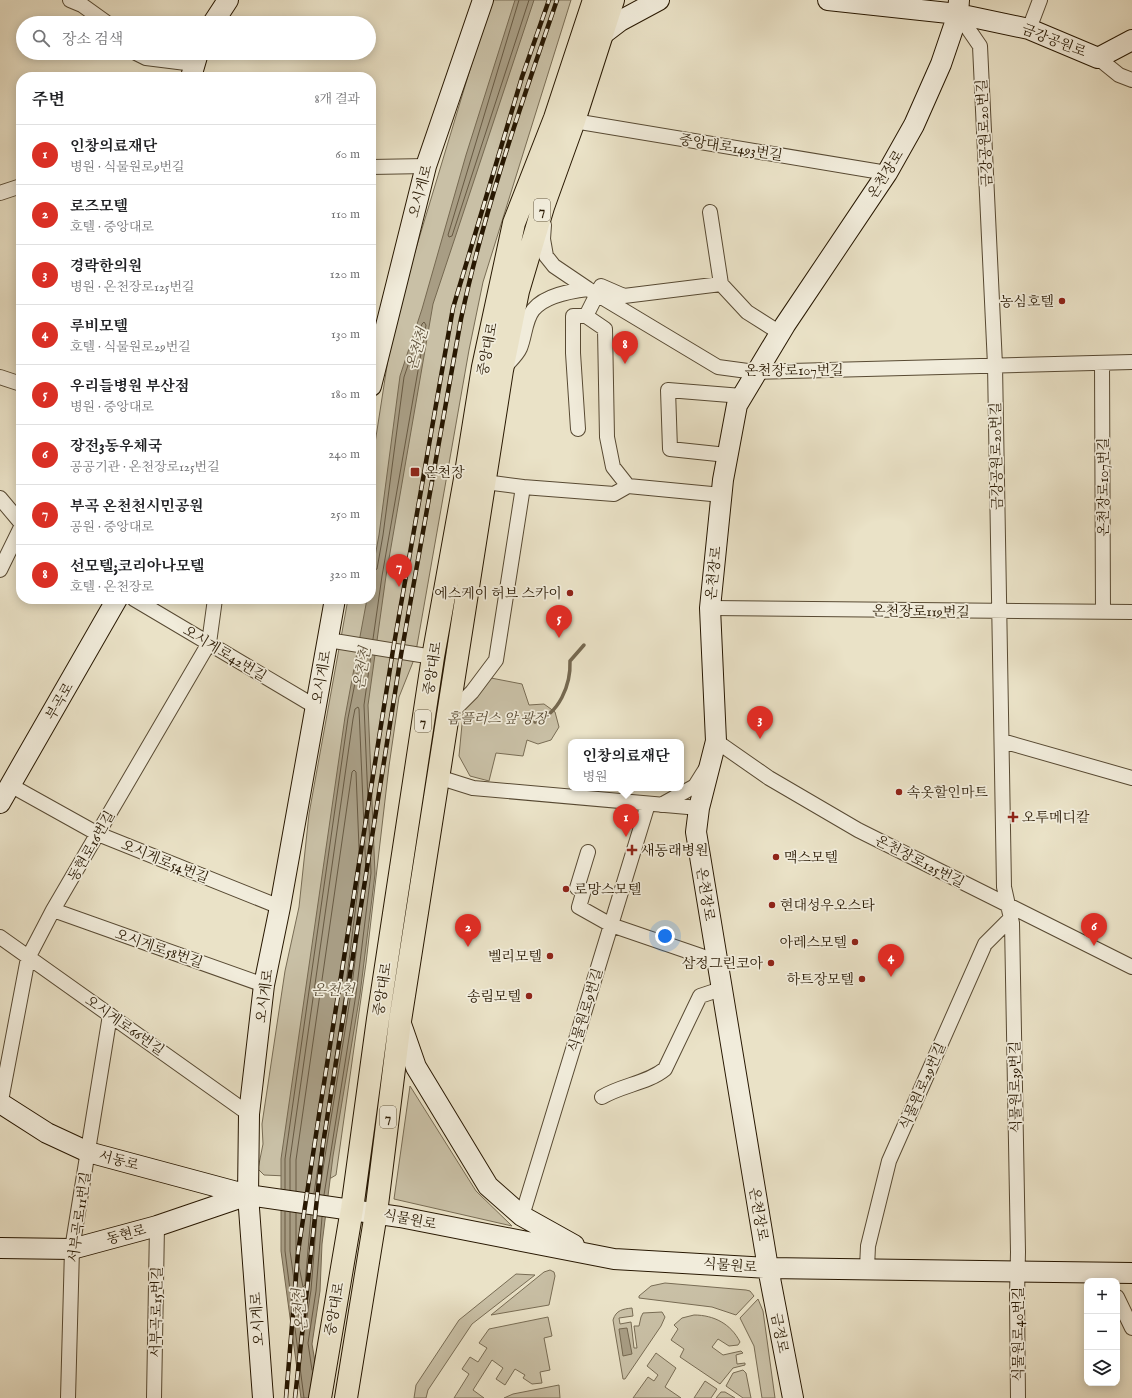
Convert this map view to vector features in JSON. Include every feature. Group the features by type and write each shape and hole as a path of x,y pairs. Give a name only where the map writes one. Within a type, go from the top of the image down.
{"main road":[{"path":"218,16 228,0"},
{"name":"오시게로","path":"376,366 426,166 482,0"},
{"name":"중앙대로","path":"320,1398 325,1366 342,1208 379,1012 433,657 465,479 483,367 514,223 555,118 594,0"},
{"name":"중앙대로","path":"347,1389 376,1213 400,1021 502,370 518,292 543,207 574,121 614,0"},
{"path":"603,34 620,21 658,0"},
{"name":"금강공원로","path":"828,0 959,7 1029,29 1098,58 1132,40"},
{"name":"온천장로","path":"768,1268 716,961 696,832 699,808 716,741 710,608 727,455 737,405 755,372 780,333 887,173 917,118 941,64 959,7"},
{"name":"부곡로","path":"0,803 114,604"},
{"name":"오시게로","path":"263,1398 248,1195 249,1114 264,985 280,907 334,604"},
{"path":"400,1021 416,1067 488,1186 522,1216 572,1244 614,1259"},
{"name":"서동로","path":"0,1104 46,1133 88,1152 248,1195 342,1208"},
{"name":"동현로","path":"0,1248 72,1249 157,1226 248,1195"},
{"name":"식물원로","path":"342,1208 376,1213 614,1259 768,1268 1018,1270 1107,1276 1132,1273"},
{"name":"금정로","path":"768,1268 793,1398"}],"street":[{"path":"70,0 82,5 97,16"},
{"path":"1029,29 1040,0"},
{"name":"금강공원로20번길","path":"959,7 980,46 995,365 998,612 1004,887 1010,912"},
{"path":"1098,58 1119,75 1132,80"},
{"path":"160,60 195,65"},
{"name":"중앙대로1493번길","path":"574,121 887,173"},
{"path":"376,167 426,166"},
{"path":"0,194 16,188"},
{"name":"온천장로107번길","path":"543,207 543,239 546,256 554,266 592,292 718,367 755,372 1132,362"},
{"path":"710,212 721,284 747,312 780,333"},
{"path":"578,429 572,353 579,316 592,292 601,286 624,296 721,284"},
{"path":"502,370 520,350 525,329 533,310 550,298 565,291 592,292"},
{"path":"579,316 605,329 607,437 613,466 628,486"},
{"name":"온천장로107번길","path":"1102,362 1103,612"},
{"path":"0,377 16,382"},
{"path":"727,455 670,449 668,390 742,396"},
{"path":"485,482 523,487 614,494 628,486 722,495"},
{"path":"447,718 472,692 496,660 523,487"},
{"path":"0,498 16,517"},
{"path":"0,570 16,537"},
{"name":"오시게로42번길","path":"143,604 316,707"},
{"name":"동현로16번길","path":"0,1104 28,958 53,910 209,643 214,604"},
{"name":"온천장로119번길","path":"710,608 998,612 1132,612"},
{"path":"328,640 433,657"},
{"name":"온천장로125번길","path":"716,741 818,813 858,830 1010,912 1132,967"},
{"path":"1002,741 1132,778"},
{"path":"684,791 695,786 711,761"},
{"path":"438,777 473,788 699,808"},
{"name":"오시게로54번길","path":"10,786 98,834 280,907"},
{"path":"655,804 684,791"},
{"name":"식물원로9번길","path":"522,1216 611,925 655,804"},
{"path":"588,852 577,888 584,890 580,908 611,925 716,961"},
{"name":"오시게로58번길","path":"53,910 264,985"},
{"name":"식물원로29번길","path":"866,1268 868,1246 889,1161 986,944 1010,912"},
{"name":"식물원로39번길","path":"1010,912 1018,1270"},
{"name":"오시게로66번길","path":"0,937 249,1114"},
{"path":"602,1097 615,1089 658,1075 665,1069 700,996 721,989"},
{"name":"서부곡로11번길","path":"68,1398 72,1249 110,1014"},
{"name":"서부곡로15번길","path":"154,1398 157,1226"},
{"name":"식물원로40번길","path":"1018,1270 1018,1398"},
{"path":"1120,1303 1132,1328"}],"green space":[{"path":"491,0 571,0 483,282 469,350 415,657 399,697 389,766 366,963 336,1175 331,1178 264,1175 258,1169 263,1144 262,1124 285,971 299,907 309,814 347,604 376,604 376,437 389,353 389,338"},
{"name":"홈플러스 앞 광장","path":"491,678 522,684 529,705 544,704 555,712 559,727 551,740 538,744 527,740 523,756 496,753 489,781 470,776 459,756 464,703"},
{"path":"410,1086 476,1191 512,1226 394,1199"},
{"path":"550,1270 554,1272 555,1276 549,1305 491,1315 544,1272"},
{"path":"516,1274 535,1275 472,1324 428,1390 426,1398 414,1398 416,1385 459,1320"},
{"path":"665,1283 746,1290 750,1291 754,1296 736,1315 712,1307 639,1298 639,1296 651,1286"},
{"path":"758,1299 763,1311 775,1398 762,1398 754,1346 740,1318"},
{"path":"632,1308 633,1316 619,1318 620,1324 631,1322 634,1348 637,1348 634,1326 639,1326 643,1313 662,1312 665,1317 661,1326 625,1379 623,1379 613,1320 618,1312"},
{"path":"701,1315 721,1322 732,1330 740,1342 738,1345 729,1346 718,1339 712,1347 723,1355 741,1351 743,1353 736,1355 737,1364 745,1363 745,1365 733,1368 720,1384 680,1357 684,1349 671,1340 678,1329 674,1325 682,1318"},
{"path":"548,1317 552,1336 544,1338 550,1370 540,1372 542,1383 532,1384 523,1378 525,1375 515,1369 505,1385 496,1379 503,1368 492,1360 473,1390 484,1398 454,1398 469,1374 462,1369 470,1357 478,1362 487,1348 479,1343 489,1329"},
{"path":"656,1353 676,1368 665,1387 681,1398 633,1398 648,1377 654,1381 658,1375 647,1366"},
{"path":"743,1370 746,1373 751,1398 743,1398 726,1386 733,1373"},
{"path":"705,1381 717,1389 711,1398 694,1398"},
{"path":"559,1385 560,1398 504,1398 513,1394"},
{"path":"721,1392 725,1392 735,1398 716,1398"}],"water":[{"name":"온천천","path":"515,0 534,0 433,304 386,576 368,705 375,874 360,994 333,1156 322,1244 320,1291 312,1344 321,1398 301,1398 281,1251 281,1159 345,717 366,604 376,604 376,551 400,376 422,309 466,155"},
{"path":"627,1328 632,1354 623,1356 619,1329"}],"waterway":[{"path":"535,722 543,718 557,706 566,689 570,670 570,661 584,645"}],"railway":[{"path":"286,1398 298,1252 393,650 453,308 522,77 549,0"},
{"path":"295,1398 323,1144 401,655 461,319 470,278 504,158 557,0"}],"place":[{"name":"농심호텔","path":"1062,301"},
{"name":"선모텔;코리아나모텔","path":"625,364"},
{"name":"온천장","path":"415,472"},
{"name":"부곡 온천천시민공원","path":"399,587"},
{"name":"에스케이 허브 스카이","path":"570,593"},
{"name":"우리들병원 부산점","path":"559,638"},
{"name":"경락한의원","path":"760,739"},
{"name":"속옷할인마트","path":"899,792"},
{"name":"오투메디칼","path":"1013,817"},
{"name":"인창의료재단","path":"626,837"},
{"name":"새동래병원","path":"632,850"},
{"name":"맥스모텔","path":"776,857"},
{"name":"로망스모텔","path":"566,889"},
{"name":"현대성우오스타","path":"772,905"},
{"name":"아레스모텔","path":"855,942"},
{"name":"장전3동우체국","path":"1094,946"},
{"name":"로즈모텔","path":"468,947"},
{"name":"벨리모텔","path":"550,956"},
{"name":"삼정그린코아","path":"771,963"},
{"name":"루비모텔","path":"891,977"},
{"name":"하트장모텔","path":"862,979"},
{"name":"송림모텔","path":"529,996"}]}
